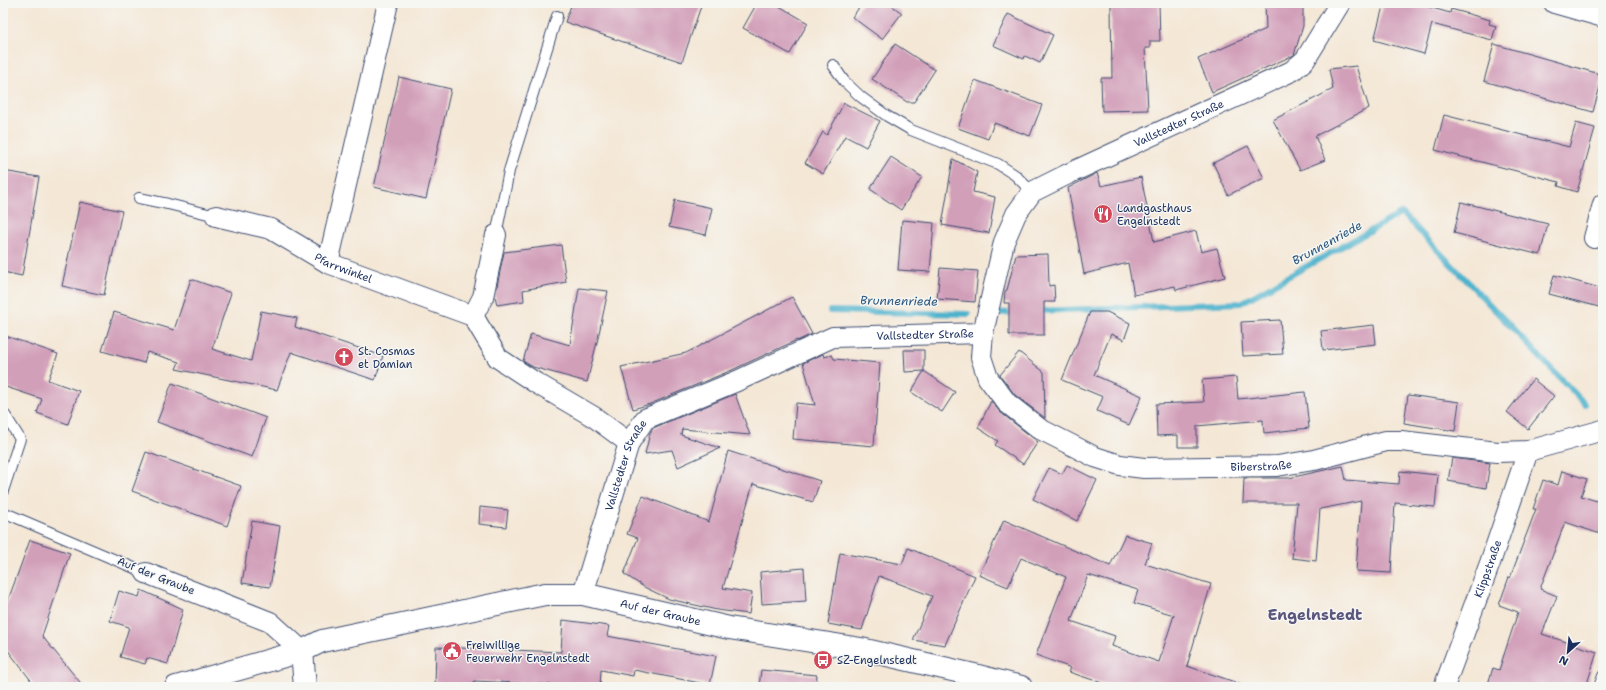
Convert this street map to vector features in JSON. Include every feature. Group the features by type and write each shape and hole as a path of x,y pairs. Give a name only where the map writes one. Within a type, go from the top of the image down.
{"street":[{"path":"328,263 388,3"},
{"name":"Vallstedter Straße","path":"582,594 628,443 645,419 737,381 832,337 983,333 1004,242 1016,214 1032,192 1292,71 1305,60 1340,3"},
{"path":"1554,3 1603,17"},
{"path":"1594,238 1603,204"},
{"name":"Pfarrwinkel","path":"216,216 271,229 328,263 473,316"},
{"path":"496,235 483,296 473,316 498,358 536,383 594,417 628,443"},
{"name":"Biberstraße","path":"983,333 981,357 988,378 1007,403 1040,430 1095,457 1120,465 1144,468 1277,466 1314,460 1386,441 1401,440 1497,452 1528,451 1603,430"},
{"name":"Klippstraße","path":"1444,687 1490,563 1528,451"},
{"name":"Auf der Graube","path":"146,573 270,622 302,651 322,641 545,594 582,594 729,628 861,649 974,674 1020,687"},
{"path":"176,687 302,651 305,687"}],"lane":[{"path":"496,235 508,171 557,16"},
{"path":"833,65 844,81 855,92 887,116 911,130 998,164 1015,175 1032,192"},
{"path":"139,198 216,216"},
{"path":"3,491 20,439 4,415"},
{"name":"Auf der Graube","path":"3,512 146,573"},
{"path":"1599,687 1603,676"}],"building":[{"path":"572,3 702,3 682,62 565,22"},
{"path":"757,3 774,3 808,23 790,54 743,28"},
{"path":"863,3 888,3 902,13 882,39 852,17"},
{"path":"1159,3 1160,41 1150,41 1150,48 1145,48 1148,110 1102,111 1101,78 1112,78 1111,5"},
{"path":"1265,3 1303,3 1303,26 1294,55 1212,92 1198,59 1266,29"},
{"path":"1384,3 1415,3 1450,13 1451,9 1490,20 1489,24 1496,26 1492,40 1432,24 1424,54 1374,40"},
{"path":"1008,14 1053,35 1040,63 1025,56 1024,59 993,45"},
{"path":"895,44 935,70 914,102 907,102 872,79"},
{"path":"1494,44 1603,75 1593,112 1484,81"},
{"path":"1356,66 1369,108 1315,136 1325,160 1300,170 1273,120 1333,89 1329,69"},
{"path":"399,77 451,89 426,199 374,187"},
{"path":"975,80 1042,105 1030,136 994,123 988,139 958,128"},
{"path":"844,103 880,121 866,147 845,136 823,174 805,163 823,132 827,135"},
{"path":"1444,115 1569,147 1576,123 1595,128 1577,192 1558,186 1559,182 1435,150"},
{"path":"1248,146 1264,178 1228,195 1213,163"},
{"path":"891,157 922,177 901,210 870,189"},
{"path":"953,159 977,172 973,192 995,197 989,233 942,225"},
{"path":"3,171 39,177 22,276 3,272"},
{"path":"1097,173 1101,186 1141,177 1154,242 1196,231 1201,252 1217,248 1225,277 1176,290 1175,286 1134,295 1128,263 1084,274 1068,188"},
{"path":"675,200 712,208 706,235 669,227"},
{"path":"80,202 122,211 104,295 62,286"},
{"path":"1461,202 1548,224 1540,255 1454,233"},
{"path":"902,220 934,223 930,272 898,270"},
{"path":"561,245 566,282 523,290 524,301 497,305 495,296 504,252"},
{"path":"1048,254 1049,286 1054,285 1055,302 1044,302 1044,335 1009,335 1009,303 1004,303 1005,291 1007,290 1016,255"},
{"path":"940,268 978,271 975,302 937,299"},
{"path":"1554,275 1603,289 1603,308 1549,294"},
{"path":"191,279 231,293 212,349 251,361 261,311 297,318 295,327 383,356 375,380 291,352 277,390 176,369 179,362 147,352 144,363 102,351 114,312 174,330"},
{"path":"579,288 608,291 587,382 533,367 523,361 531,334 570,345"},
{"path":"792,297 812,334 732,370 650,404 633,409 621,367 686,353"},
{"path":"1090,312 1107,312 1130,323 1124,340 1111,334 1094,375 1142,396 1129,425 1097,411 1103,397 1062,380"},
{"path":"1280,320 1283,354 1243,356 1241,322"},
{"path":"1374,325 1376,344 1323,350 1321,331"},
{"path":"3,335 58,354 48,380 79,391 68,424 37,413 42,399 3,386"},
{"path":"904,350 924,350 924,371 905,372"},
{"path":"1019,352 1044,372 1045,418 1015,395 1000,375"},
{"path":"823,354 824,357 832,355 834,359 880,363 874,446 793,439 796,403 815,405 803,363"},
{"path":"924,371 955,392 942,412 911,392"},
{"path":"1236,377 1238,399 1305,392 1309,428 1264,433 1263,420 1197,426 1197,447 1178,447 1178,435 1157,436 1156,404 1204,402 1202,380"},
{"path":"1533,379 1554,396 1528,429 1507,412"},
{"path":"172,383 266,418 252,457 157,422"},
{"path":"735,394 750,435 682,429 681,435 720,448 678,467 672,450 645,454 650,433 653,428"},
{"path":"1408,395 1459,402 1455,431 1404,423"},
{"path":"991,401 1000,412 1038,442 1023,464 995,445 998,441 978,428"},
{"path":"728,451 820,481 813,502 753,484 723,588 752,593 749,614 717,610 669,599 644,587 624,574 638,538 627,534 643,496 709,522"},
{"path":"146,452 241,486 227,526 132,491"},
{"path":"1452,458 1490,463 1486,488 1448,481"},
{"path":"1067,465 1097,480 1077,521 1033,499 1049,468 1062,474"},
{"path":"1343,466 1346,480 1399,484 1400,471 1438,475 1435,507 1395,503 1391,573 1356,571 1361,501 1320,509 1316,561 1292,558 1297,503 1243,503 1244,478 1289,478"},
{"path":"1562,471 1587,479 1581,496 1603,503 1603,535 1565,522 1540,589 1557,596 1542,634 1597,652 1586,687 1487,687 1493,668 1499,670 1518,612 1499,605 1536,509 1533,509 1543,480 1558,485"},
{"path":"480,507 508,510 506,527 479,524"},
{"path":"1004,520 1110,566 1125,535 1152,543 1145,564 1211,584 1187,666 1241,684 1241,687 1114,687 1069,672 1071,668 1036,655 1066,577 1021,558 1008,587 979,575","holes":["1088,575 1138,590 1134,603 1174,615 1159,662 1112,646 1115,636 1071,621"]},
{"path":"252,521 280,526 270,587 242,583"},
{"path":"30,540 70,553 42,636 84,687 36,687 3,644 3,614"},
{"path":"908,548 975,576 945,645 913,640 932,596 879,576 862,630 828,624 840,553 902,564"},
{"path":"804,568 806,601 762,604 760,572"},
{"path":"141,590 183,609 168,664 147,658 145,664 120,657 129,627 110,621 119,591 139,597"},
{"path":"563,620 609,626 607,636 716,656 710,685 634,670 633,676 601,670 600,687 559,687 559,685 474,681 474,687 435,687 436,647 561,652"},
{"path":"761,670 817,675 816,687 759,687"}],"waterway":[{"name":"Brunnenriede","path":"1037,311 1241,303 1402,213 1585,404"},
{"name":"Brunnenriede","path":"830,311 968,314"},
{"name":"Brunnenriede","path":"1001,313 1016,312"}],"place":[{"name":"Landgasthaus Engelnstedt","path":"1103,214"},
{"name":"St. Cosmas et Damian","path":"344,357"},
{"name":"Freiwillige Feuerwehr Engelnstedt","path":"452,651"},
{"name":"SZ-Engelnstedt","path":"823,660"}],"district":[{"name":"Engelnstedt","path":"1315,615"}]}
